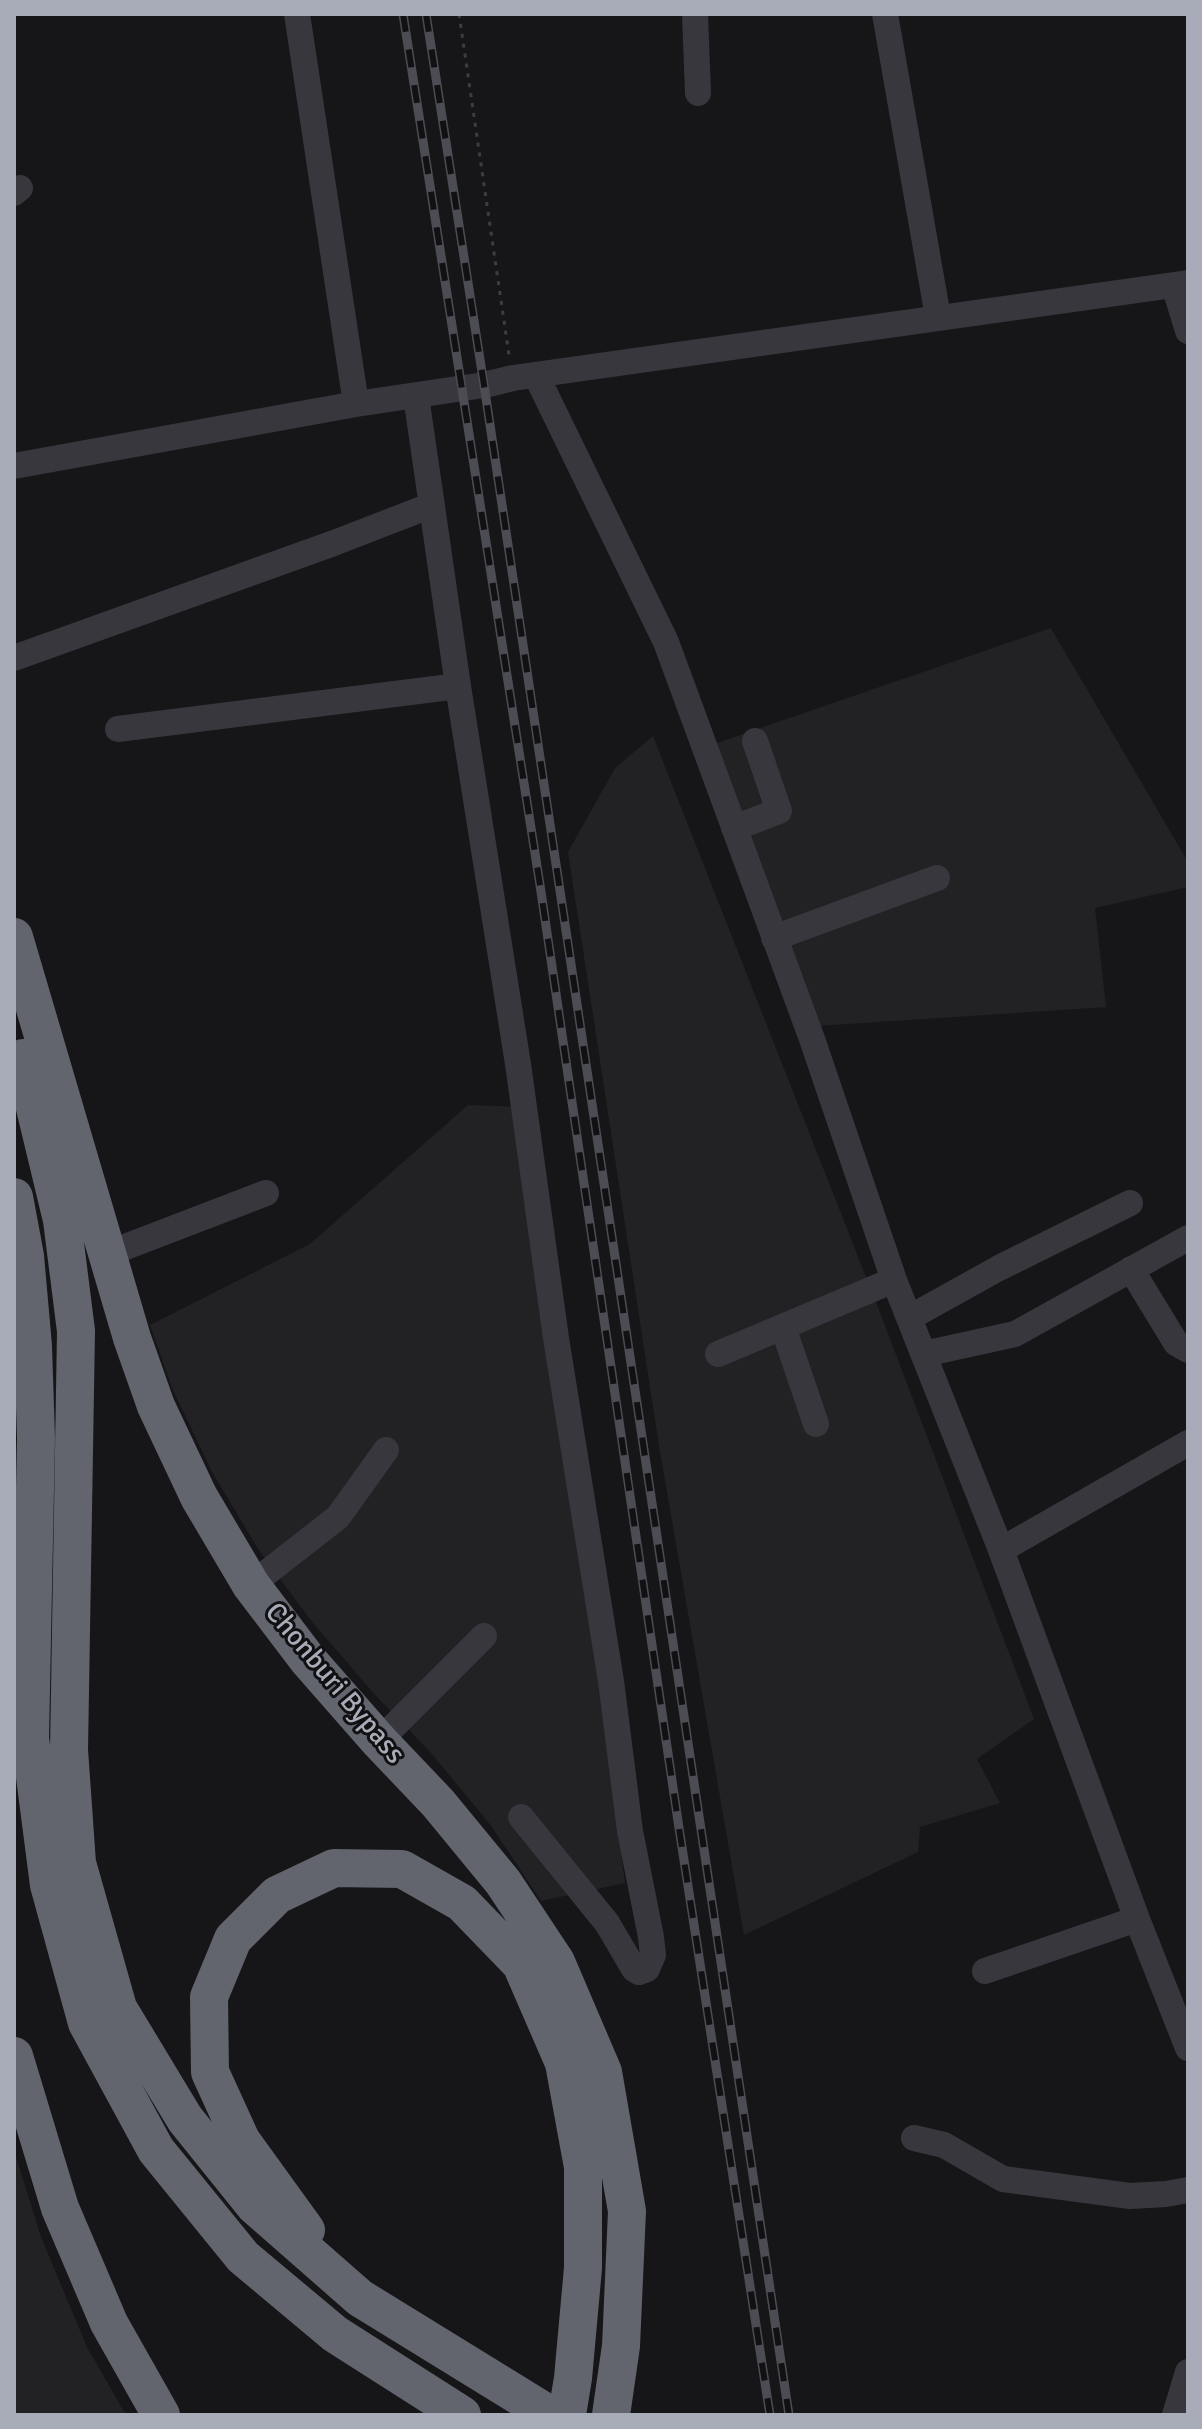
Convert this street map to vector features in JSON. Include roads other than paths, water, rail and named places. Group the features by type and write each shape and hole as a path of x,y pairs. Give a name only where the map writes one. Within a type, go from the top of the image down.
{"highway":[{"name":"Chonburi Bypass","path":"14,937 132,1338 156,1406 199,1497 251,1585 308,1660 438,1803 503,1882 556,1962 603,2072 627,2211 621,2346 611,2415"},
{"path":"14,1024 62,1220 76,1331 69,1750 77,1863 118,2008 185,2119 255,2206 360,2298 550,2415"},
{"path":"14,1197 25,1256 36,1423 30,1738 49,1885 87,2023 156,2150 243,2257 335,2334 454,2410"},
{"path":"360,2298 291,2211 241,2140 210,2072 209,1997 233,1939 277,1895 334,1868 402,1869 462,1903 521,1964 564,2063 583,2167 583,2268 567,2415"},
{"path":"14,2060 60,2208 109,2323 161,2415"}],"street":[{"path":"297,14 356,404"},
{"path":"695,14 698,93"},
{"path":"885,14 938,317"},
{"path":"14,466 524,376 1181,284 1188,331"},
{"path":"524,376 666,642 812,1039 894,1280 1001,1550 1188,2048"},
{"path":"416,396 518,1064 556,1338 611,1681 630,1831 651,1937 653,1955 647,1969 639,1972 634,1969 607,1923 521,1817"},
{"path":"14,658 432,505"},
{"path":"118,729 458,686"},
{"path":"734,828 779,811 755,741"},
{"path":"774,938 937,878"},
{"path":"107,1254 266,1193"},
{"path":"909,1318 999,1268 1130,1203"},
{"path":"924,1354 1015,1334 1188,1238"},
{"path":"1131,1269 1176,1343 1188,1350"},
{"path":"718,1354 894,1280"},
{"path":"783,1327 816,1424"},
{"path":"1001,1550 1188,1443"},
{"path":"251,1585 338,1517 386,1450"},
{"path":"379,1741 484,1636"},
{"path":"985,1971 1137,1919"},
{"path":"914,2138 944,2145 1003,2179 1130,2196 1188,2190"},
{"path":"1176,2415 1188,2372"}],"railway":[{"path":"403,14 540,885 679,1828 770,2415"},
{"path":"426,14 789,2415"}]}
